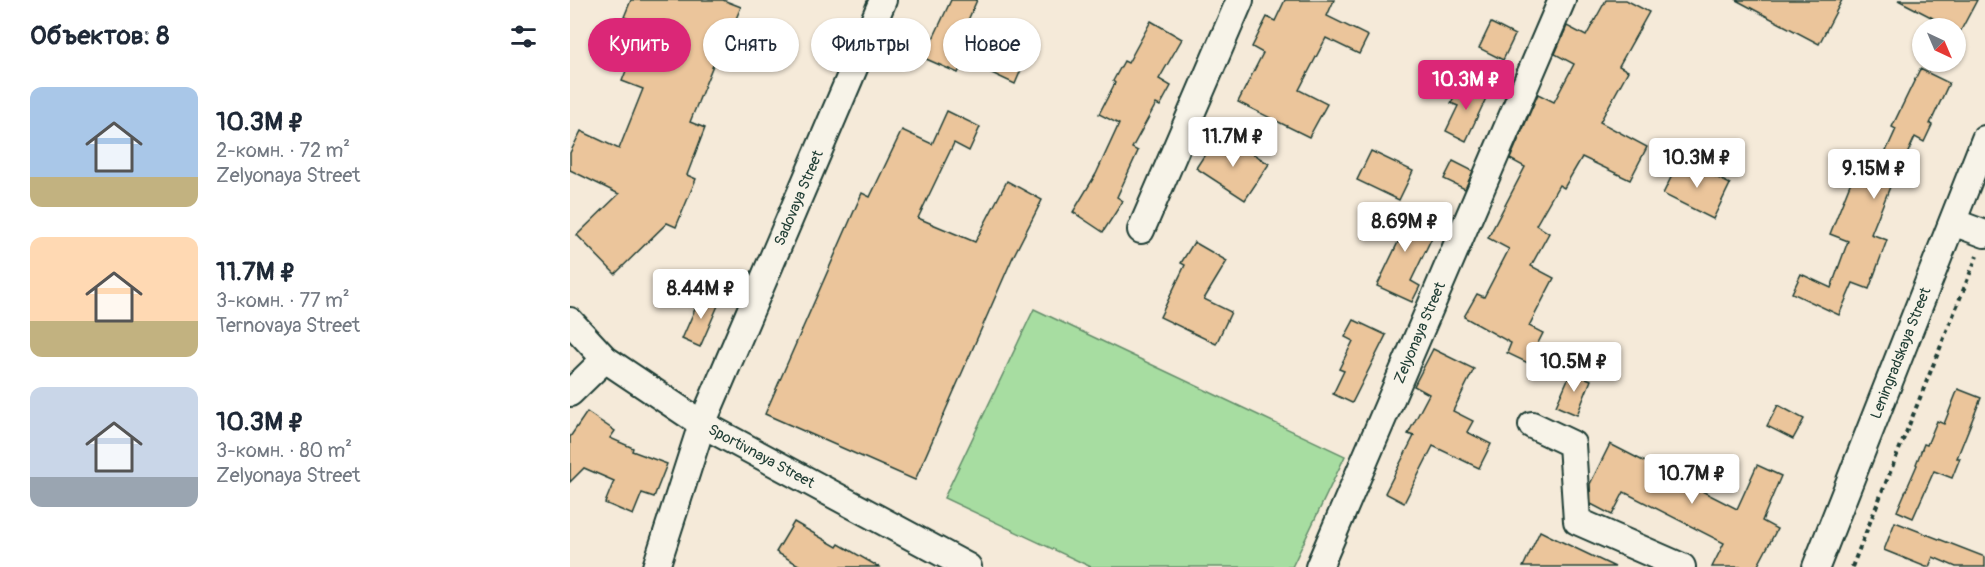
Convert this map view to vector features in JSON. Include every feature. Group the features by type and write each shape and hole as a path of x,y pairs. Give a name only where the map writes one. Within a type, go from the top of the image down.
{"street":[{"name":"Sadovaya Street","path":"656,567 702,424 883,0"},
{"path":"1141,230 1240,0"},
{"name":"Zelyonaya Street","path":"1319,567 1562,0"},
{"name":"Leningradskaya Street","path":"1816,567 1985,139"},
{"path":"1953,222 1983,241"},
{"name":"Sportivnaya Street","path":"570,321 605,359 702,424 968,567"},
{"path":"570,393 605,359"},
{"path":"1532,425 1572,444 1577,521 1682,567"}],"path":[{"path":"1852,567 1983,241"}],"green space":[{"path":"1034,309 1345,456 1292,567 1091,567 944,498"}],"building":[{"path":"631,0 723,0 741,7 736,18 703,18 703,72 710,72 690,122 705,128 687,175 696,179 676,227 667,223 615,274 577,235 619,194 570,170 570,153 581,131 619,149 643,89 622,81 626,72 691,72 691,18 624,17"},
{"path":"951,0 977,0 969,18 943,18 943,66 931,61 931,43"},
{"path":"1285,0 1334,0 1327,16 1368,36 1359,54 1326,38 1299,90 1327,104 1309,137 1238,102 1263,53 1252,47 1267,17 1275,21"},
{"path":"1606,0 1626,0 1649,12 1619,66 1628,71 1600,122 1647,147 1630,180 1582,157 1564,188 1559,185 1536,225 1549,233 1531,266 1554,278 1529,326 1543,333 1528,363 1507,353 1511,343 1464,317 1477,294 1484,297 1509,249 1488,238 1525,167 1510,159 1538,94 1554,102 1574,64 1555,54 1567,26 1586,36"},
{"path":"1736,0 1842,0 1819,44"},
{"path":"1898,0 1977,0 1966,21 1966,18 1933,18"},
{"path":"1151,21 1182,39 1159,79 1171,86 1160,106 1156,104 1132,148 1138,151 1117,197 1123,201 1103,232 1073,212 1096,174 1119,124 1099,114 1124,61 1128,63"},
{"path":"1491,23 1515,35 1503,60 1479,48"},
{"path":"990,72 1020,72 1015,84"},
{"path":"1919,72 1926,72 1949,83 1924,142 1915,137 1903,163 1900,162 1871,234 1887,240 1869,289 1853,283 1839,315 1792,293 1801,274 1831,288 1848,241 1830,234 1854,174 1872,182 1896,129 1892,127"},
{"path":"1460,84 1487,96 1466,141 1446,131 1458,106 1451,103"},
{"path":"947,111 980,127 969,151 954,143 918,218 975,242 1007,181 1042,200 1012,259 915,480 765,414 862,193 870,197 902,130 932,144"},
{"path":"1213,142 1229,152 1235,142 1269,164 1245,200 1196,168"},
{"path":"1371,151 1413,171 1399,200 1357,180"},
{"path":"1680,159 1730,184 1713,219 1663,194"},
{"path":"1453,161 1473,171 1465,189 1444,179"},
{"path":"1391,207 1436,229 1411,281 1420,286 1412,302 1377,286 1400,238 1380,229"},
{"path":"1194,242 1227,261 1204,299 1231,312 1216,344 1160,317 1185,265 1181,263"},
{"path":"702,293 720,301 700,347 682,339"},
{"path":"1354,320 1386,335 1352,403 1333,394 1344,371 1339,369 1353,341 1345,337"},
{"path":"1433,349 1474,369 1453,411 1473,421 1467,432 1491,444 1479,468 1433,446 1404,503 1385,493 1414,436 1408,434 1429,394 1414,386"},
{"path":"1571,372 1591,380 1577,415 1556,406"},
{"path":"1958,389 1981,398 1957,458 1960,458 1952,478 1934,471 1913,518 1897,511 1924,444 1927,445 1937,421 1944,424"},
{"path":"1778,405 1804,419 1793,439 1767,426"},
{"path":"587,412 615,431 610,438 633,448 632,451 667,464 654,497 642,493 633,515 605,503 614,481 584,468 570,482 570,437"},
{"path":"1610,444 1737,509 1757,465 1781,476 1762,521 1777,529 1757,567 1712,567 1724,543 1624,492 1612,515 1591,504 1590,484"},
{"path":"794,522 837,547 839,544 879,567 802,567 776,552"},
{"path":"1895,522 1985,557 1985,567 1956,567 1933,557 1929,567 1926,567 1884,550"},
{"path":"1540,531 1556,539 1615,567 1523,567"}]}
